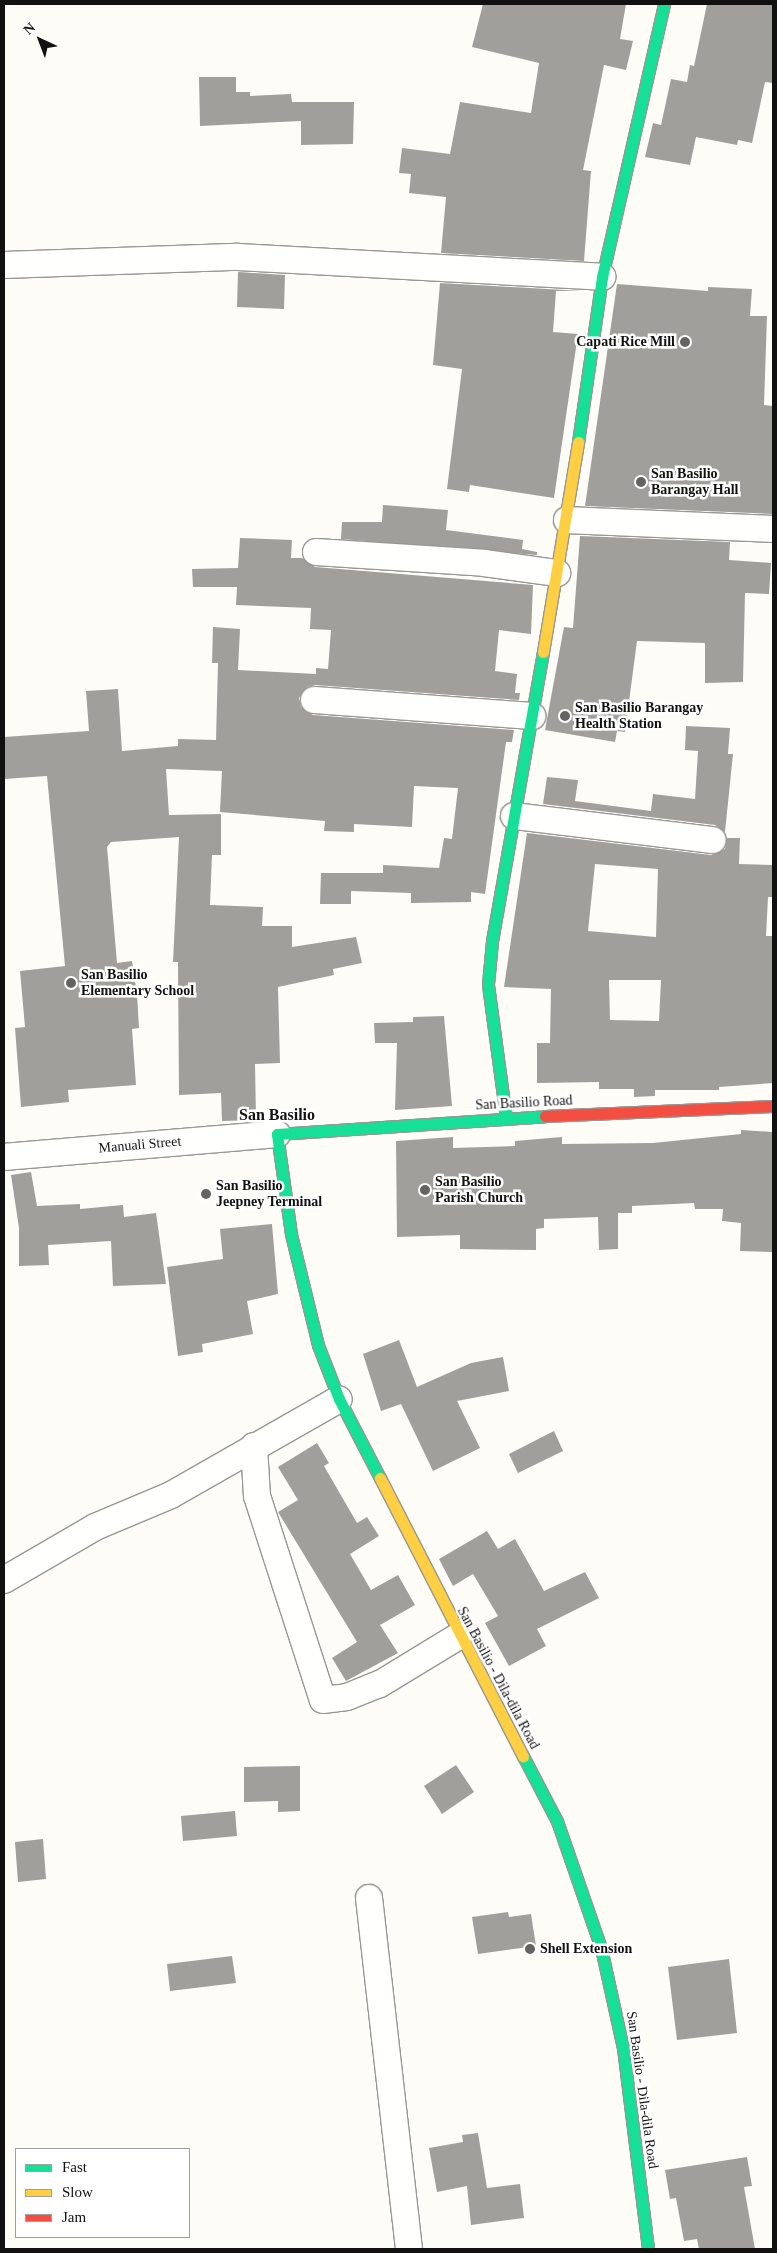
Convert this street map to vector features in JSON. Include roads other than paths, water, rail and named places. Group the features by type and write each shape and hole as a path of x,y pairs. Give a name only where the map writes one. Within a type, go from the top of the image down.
{"street":[{"path":"506,1118 488,984 514,816 567,520 602,277 664,4"},
{"path":"4,265 238,257 602,277"},
{"path":"567,520 773,529"},
{"path":"316,552 484,563 557,573"},
{"path":"314,700 532,716"},
{"path":"514,816 713,840"},
{"name":"San Basilio Road","path":"277,1134 506,1118 773,1106"},
{"name":"Manuali Street","path":"4,1157 277,1134"},
{"name":"San Basilio - Dila-dila Road","path":"277,1134 291,1234 318,1345 339,1399 459,1636 557,1822 601,1948 623,2048 648,2249"},
{"path":"4,1580 94,1526 171,1495 339,1399"},
{"path":"254,1446 257,1496 323,1700 347,1697 380,1684 459,1636"},
{"path":"369,1898 409,2249"}],"place":[{"name":"Capati Rice Mill","path":"685,342"},
{"name":"San Basilio Barangay Hall","path":"641,482"},
{"name":"San Basilio Barangay Health Station","path":"565,716"},
{"name":"San Basilio Elementary School","path":"71,983"},
{"name":"San Basilio Parish Church","path":"425,1190"},
{"name":"San Basilio Jeepney Terminal","path":"206,1194"},
{"name":"Shell Extension","path":"530,1949"}],"district":[{"name":"San Basilio","path":"277,1115"}]}
